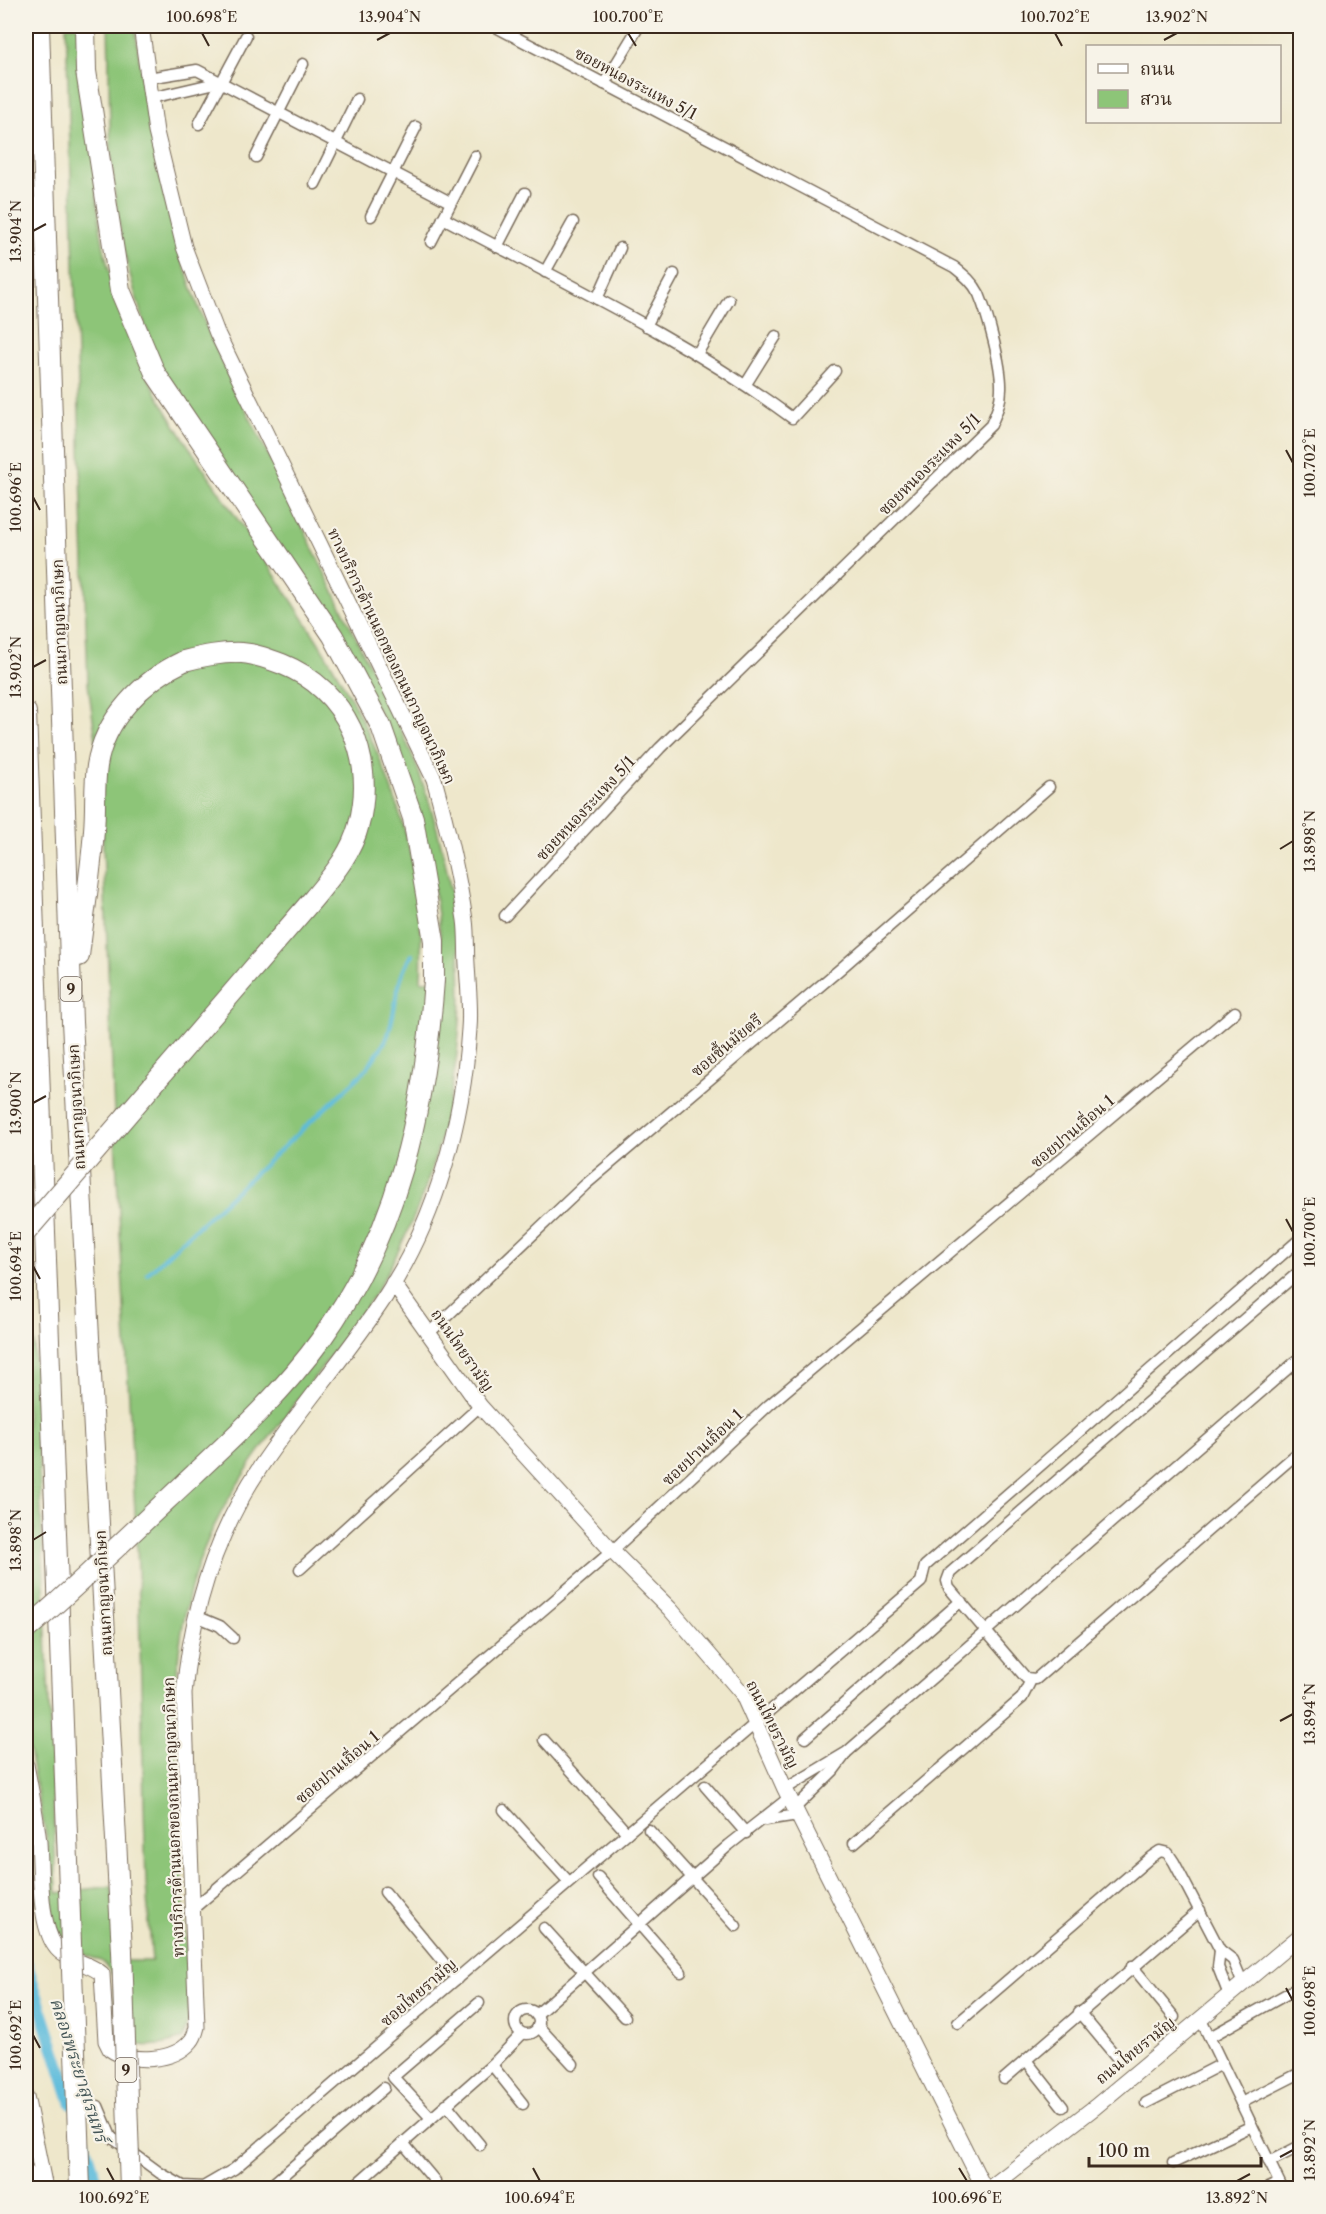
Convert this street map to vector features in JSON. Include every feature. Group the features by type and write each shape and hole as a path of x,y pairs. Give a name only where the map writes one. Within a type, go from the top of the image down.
{"highway":[{"name":"ถนนกาญจนาภิเษก","path":"39,26 72,1022 122,1951 130,2188"},
{"path":"26,1630 223,1447 293,1374 322,1338 347,1297 381,1228 406,1161 427,1053 434,980 434,941 413,818 381,726 333,636 155,373 120,290 86,71 84,26"},
{"path":"26,1232 315,898 338,868 359,826 366,782 355,735 346,716 317,684 295,669 244,653 215,653 184,661 163,672 125,705 103,743 97,765 94,830 72,1022"},
{"name":"9","path":"26,712 80,2188"},
{"path":"26,2175 30,2188"}],"main road":[{"name":"ทางบริการด้านนอกของถนนกาญจนาภิเษก","path":"26,1765 39,1840 50,1934 55,1947 65,1955 94,1966 102,1974 106,2041 110,2049 136,2060 174,2052 191,2041 197,2028 184,1694 195,1617 209,1568 237,1508 261,1465 365,1327 393,1283 422,1226 438,1186 459,1107 470,1027 465,923 453,846 434,779 217,333 184,247 156,132 141,26"},
{"name":"ถนนไทยรามัญ","path":"393,1283 480,1406 612,1551 670,1609 742,1694 792,1802 984,2188"},
{"name":"ถนนไทยรามัญ","path":"990,2188 1201,2020 1300,1936"},
{"path":"26,2096 45,2188"}],"street":[{"name":"ซอยหนองระแหง 5/1","path":"494,26 954,267 967,277 979,294 999,366 1000,404 991,425 660,748 505,916"},
{"path":"604,84 639,26"},
{"path":"199,124 246,36"},
{"path":"256,157 303,64"},
{"path":"148,78 198,70 450,202"},
{"path":"151,98 220,82"},
{"path":"315,183 357,99"},
{"path":"371,216 416,127"},
{"path":"431,242 475,156"},
{"path":"498,247 525,193"},
{"path":"443,218 697,354 746,384 792,418 836,371"},
{"path":"545,272 573,222"},
{"path":"597,300 620,248"},
{"path":"646,326 674,274"},
{"path":"697,354 729,300"},
{"path":"746,384 776,336"},
{"name":"ซอยชื้นมัยตรี","path":"428,1334 585,1185 830,977 1049,786"},
{"name":"ซอยปานเถื่อน 1","path":"194,1908 612,1551 769,1405 1235,1012"},
{"name":"ซอยไทยรามัญ","path":"98,2106 111,2137 160,2173 183,2186 203,2187 229,2173 921,1582 925,1566 957,1537 1300,1239"},
{"path":"1031,1680 949,1588 947,1581 950,1573 1300,1271"},
{"path":"764,1820 792,1802 1300,1358"},
{"path":"300,1569 480,1406"},
{"path":"854,1843 1022,1698 1031,1680 1036,1679 1300,1451"},
{"path":"805,1738 961,1601"},
{"path":"195,1617 220,1626 233,1638"},
{"path":"544,1740 627,1833"},
{"path":"359,2186 403,2143 492,2065 522,2034 533,2032 537,2020 638,1924 746,1833 833,1771 847,1752"},
{"path":"705,1786 746,1833"},
{"path":"504,1810 569,1882"},
{"path":"649,1830 736,1926"},
{"path":"958,2023 1160,1851 1168,1853 1220,1950 1233,1960 1243,1984"},
{"path":"598,1877 681,1972"},
{"path":"385,1892 457,1979"},
{"path":"1004,2079 1132,1966 1200,1910"},
{"path":"544,1928 626,2017"},
{"path":"1220,1950 1218,1967 1229,1995"},
{"path":"1132,1966 1174,2017"},
{"path":"1210,2037 1294,1990"},
{"path":"431,2118 393,2077 479,2003"},
{"path":"522,2034 516,2029 516,2017 525,2011 537,2020 573,2064"},
{"path":"1079,2012 1119,2060"},
{"path":"1201,2020 1280,2186 1268,2188"},
{"path":"1026,2060 1063,2107"},
{"path":"1146,2103 1222,2064"},
{"path":"492,2065 523,2104"},
{"path":"1241,2103 1300,2073"},
{"path":"268,2188 384,2088"},
{"path":"446,2104 480,2145"},
{"path":"1173,2163 1252,2126"},
{"path":"403,2143 435,2181"},
{"path":"1269,2162 1300,2146"},
{"path":"222,2188 229,2173"}],"green space":[{"path":"66,26 90,26 94,162 99,217 109,272 133,343 167,411 297,609 332,665 363,722 389,782 408,844 419,910 421,981 442,980 438,916 426,847 407,780 383,720 303,586 170,388 135,294 123,245 113,174 108,26 135,26 152,141 160,178 180,253 206,326 390,707 412,754 428,799 445,861 451,894 461,991 457,1055 444,1124 435,1158 411,1224 369,1303 240,1480 211,1533 189,1594 178,1660 175,1726 189,2018 183,2038 166,2044 150,2046 117,2042 114,1976 103,1962 66,1947 54,1922 47,1840 26,1736 26,1157 57,1893 112,1886 116,1961 152,1961 146,1884 138,1567 115,1139 101,797 106,756 133,704 174,671 187,666 190,654 168,661 157,668 116,703 104,725 97,748 88,684"},
{"path":"26,1509 34,1530 26,1544"},
{"path":"26,1807 28,1818 37,1905 26,1894"}],"waterway":[{"path":"147,1274 362,1074 380,1051 388,1035 399,984 412,955"},
{"name":"คลองพระยาสุเรนทร์","path":"26,1962 72,2104"},
{"name":"คลองพระยาสุเรนทร์","path":"84,2140 99,2188"}]}
